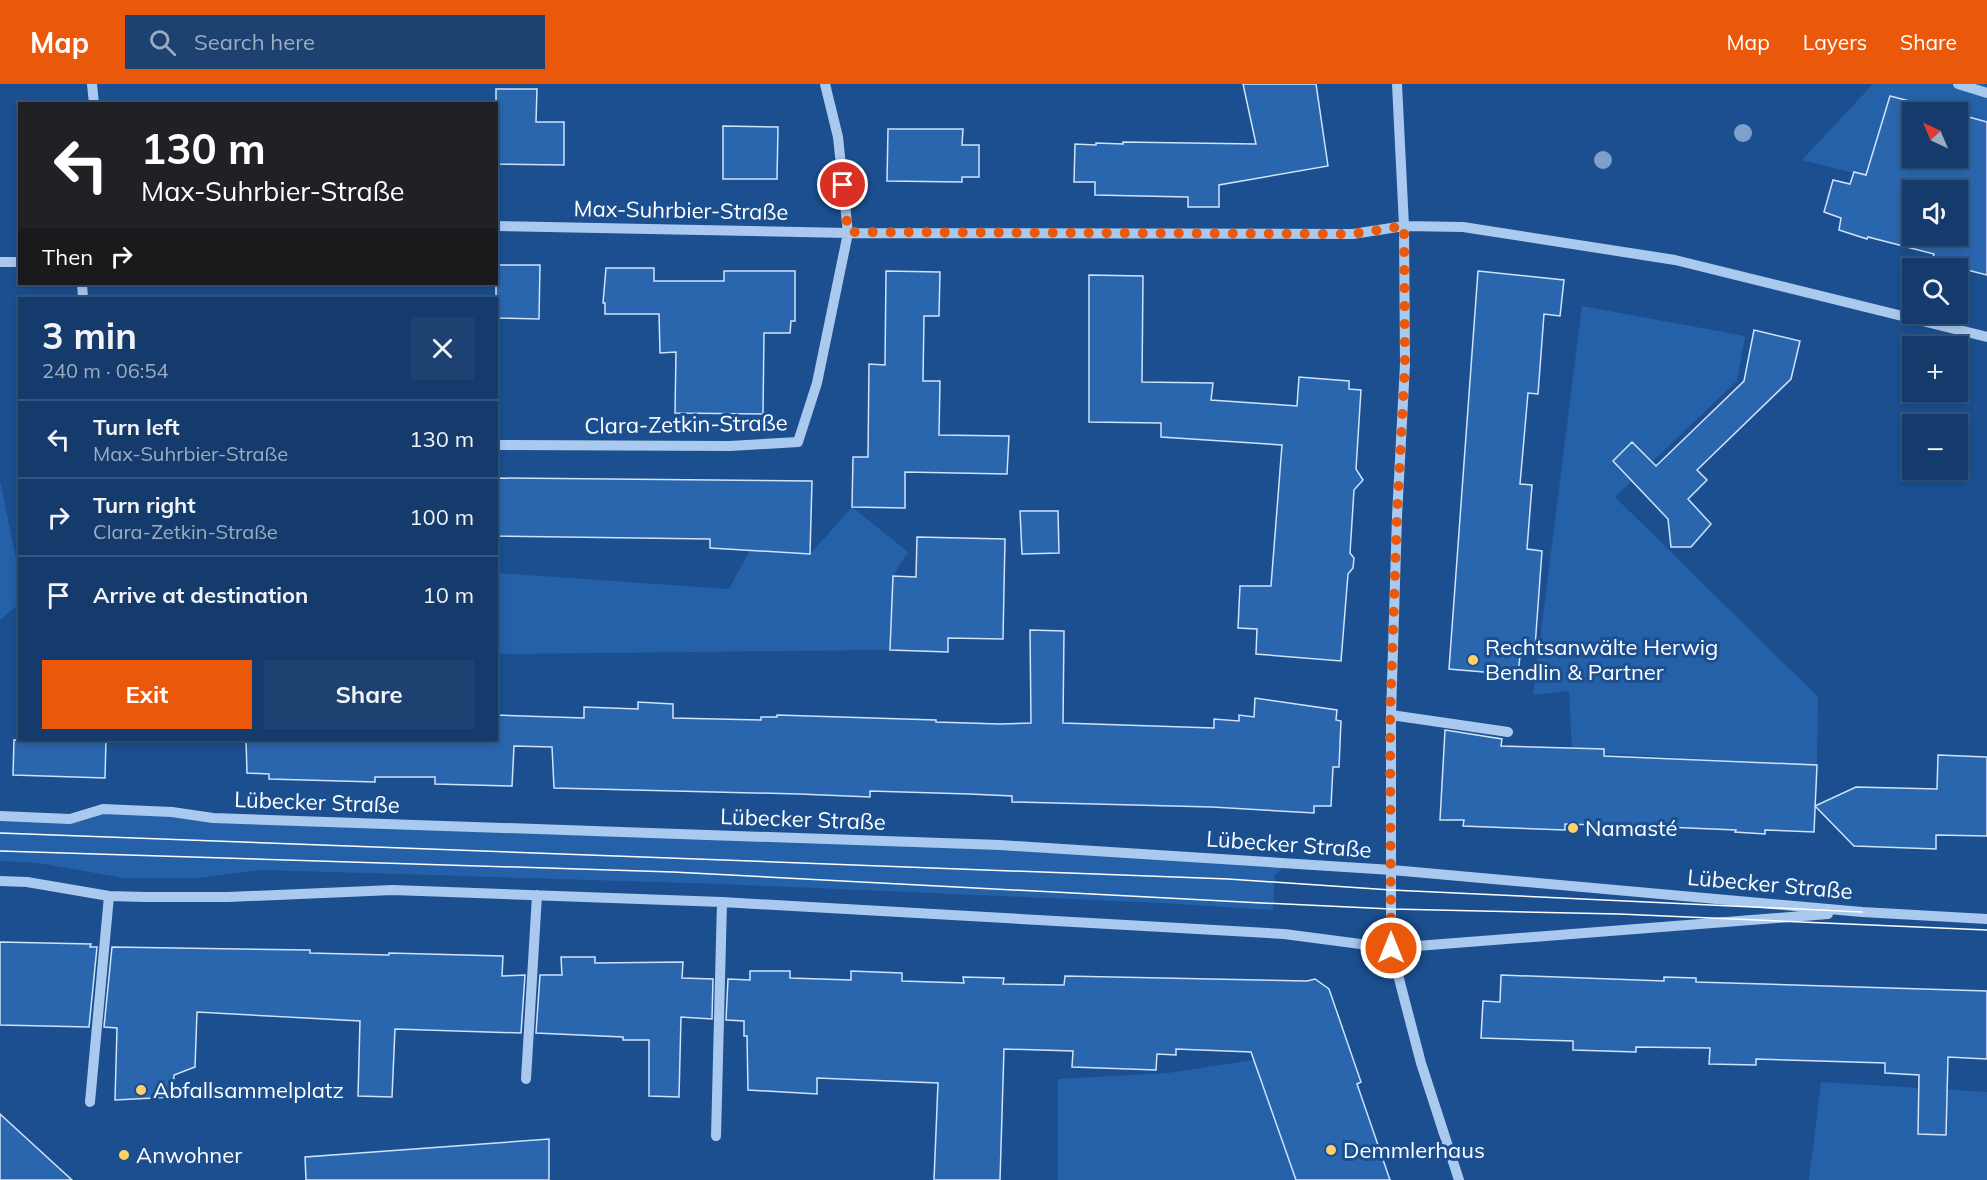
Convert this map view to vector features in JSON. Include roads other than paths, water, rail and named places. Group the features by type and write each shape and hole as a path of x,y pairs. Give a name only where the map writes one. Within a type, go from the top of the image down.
{"street":[{"path":"92,84 94,102"},
{"name":"Clara-Zetkin-Straße","path":"498,444 730,446 798,442 817,383 848,232 838,138 825,84"},
{"path":"1397,84 1404,226 1405,364 1390,716 1391,948 1421,1063 1459,1180"},
{"path":"1958,84 1987,93"},
{"name":"Max-Suhrbier-Straße","path":"498,226 848,232 1353,234 1404,226 1463,227 1676,260 1987,338"},
{"path":"0,262 18,262"},
{"path":"1390,716 1508,732"},
{"name":"Lübecker Straße","path":"0,816 70,819 103,809 213,818 1000,845 1392,870 1862,912"},
{"name":"Lübecker Straße","path":"0,881 27,882 108,896 228,897 393,890 723,902 1284,934 1391,948 1862,912"},
{"path":"526,1079 537,895"},
{"path":"90,1102 108,896"},
{"path":"717,1136 723,902"},
{"path":"1862,912 1987,919"}],"tram line":[{"path":"0,833 1228,879 1391,890 1862,912"},
{"path":"0,851 673,872 1391,909 1619,914 1987,930"}],"place":[{"name":"Rechtsanwälte Herwig Bendlin & Partner","path":"1473,660"},
{"name":"Namasté","path":"1573,828"},
{"name":"Abfallsammelplatz","path":"141,1090"},
{"name":"Demmlerhaus","path":"1331,1150"},
{"name":"Anwohner","path":"124,1155"}]}
